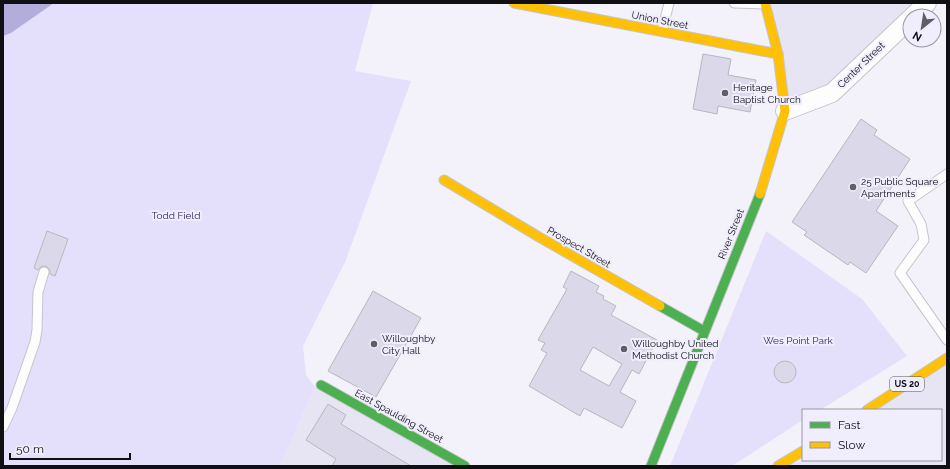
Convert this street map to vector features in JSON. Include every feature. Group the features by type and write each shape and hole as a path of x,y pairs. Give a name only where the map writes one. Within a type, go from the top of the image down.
{"street":[{"name":"Union Street","path":"514,3 778,54"},
{"name":"River Street","path":"651,466 760,193 785,111 778,54 766,4"},
{"name":"Center Street","path":"785,111 832,93 902,27"},
{"name":"Prospect Street","path":"444,180 539,237 704,331"},
{"name":"US 20","path":"868,409 947,358"},
{"name":"East Spaulding Street","path":"321,385 465,466"},
{"path":"778,466 802,452"}],"lane":[{"path":"662,31 669,3"},
{"path":"734,3 766,4"},
{"path":"947,174 908,201 921,224 924,240 900,273 947,340"},
{"path":"3,426 12,408 35,342 38,330 38,292 44,272"}],"shaded area":[{"path":"3,3 54,3 11,33 3,36"},
{"path":"771,3 919,3 914,8 902,8 902,19 829,90 789,106"},
{"path":"947,364 947,466 786,466 802,460 942,461 942,409 876,409"},
{"path":"315,387 455,466 280,466"}],"green space":[{"name":"Todd Field","path":"54,3 373,3 355,71 411,81 346,260 303,346 306,375 315,387 280,466 3,466 3,36 11,33"},
{"name":"Wes Point Park","path":"766,231 862,299 907,356 822,409 802,409 802,421 732,466 670,466"}],"building":[{"name":"Heritage Baptist Church","path":"703,54 731,59 728,75 756,80 750,112 718,106 717,114 693,109"},
{"name":"25 Public Square Apartments","path":"861,119 877,130 874,135 910,159 876,211 898,226 866,273 850,262 848,265 804,235 807,232 792,222"},
{"path":"47,231 68,239 55,276 50,274 50,270 46,266 42,266 38,270 34,268"},
{"name":"Willoughby United Methodist Church","path":"571,271 599,286 596,292 604,296 603,299 616,306 611,315 657,340 639,374 632,370 620,392 636,401 622,428 584,408 580,416 529,386 547,353 541,350 545,343 538,340 567,289 563,287","holes":["593,347 622,364 609,386 580,370"]},
{"name":"Willoughby City Hall","path":"373,291 421,318 376,397 328,371"},
{"path":"785,361 789,362 795,368 795,376 789,382 785,383 781,382 775,376 774,372 775,368 781,362"},
{"path":"328,404 346,415 341,424 411,466 332,466 336,459 306,440"}],"traffic: fast":[{"path":"651,466 760,194"},
{"path":"660,306 704,331"},
{"path":"321,385 465,466"}],"traffic: slow":[{"path":"514,3 778,54"},
{"path":"760,194 785,111 778,54 765,3"},
{"path":"444,180 539,237 660,306"},
{"path":"869,409 947,358"},
{"path":"778,466 802,452"}],"place":[{"name":"Heritage Baptist Church","path":"725,93"},
{"name":"25 Public Square Apartments","path":"853,187"},
{"name":"Willoughby City Hall","path":"374,344"},
{"name":"Willoughby United Methodist Church","path":"624,349"}]}
